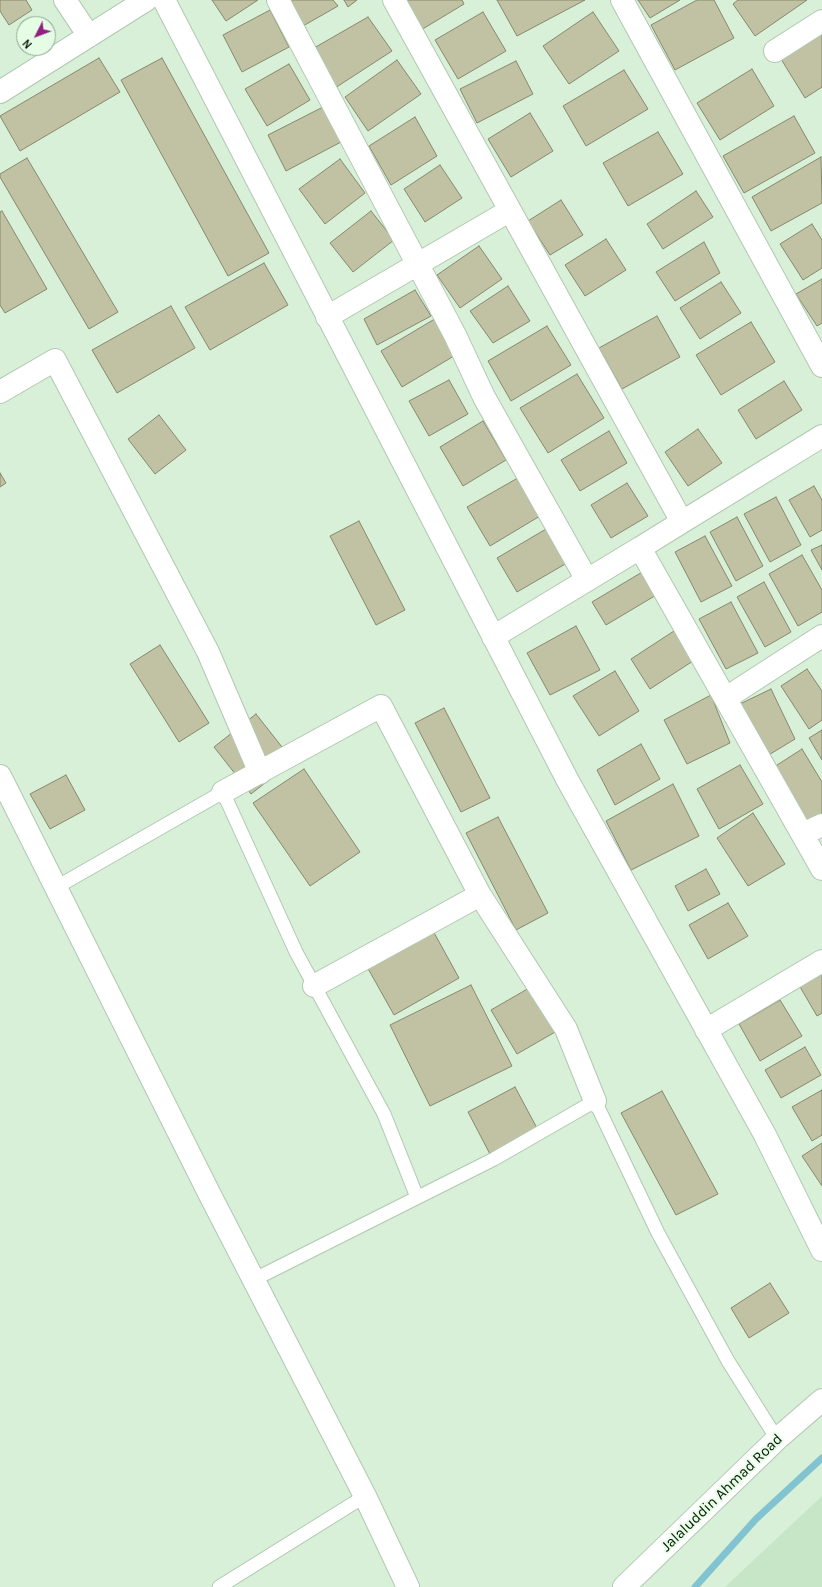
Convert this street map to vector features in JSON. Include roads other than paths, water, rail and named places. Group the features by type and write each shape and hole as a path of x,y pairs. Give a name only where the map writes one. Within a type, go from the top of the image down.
{"street":[{"path":"65,0 89,36"},
{"path":"0,92 146,0"},
{"path":"164,0 568,781 765,1135 822,1250"},
{"path":"278,0 455,335 484,397 586,580"},
{"path":"394,0 509,212 682,522"},
{"path":"622,0 822,366"},
{"path":"775,51 822,21"},
{"path":"327,317 509,212"},
{"path":"0,392 55,360 208,652 260,773"},
{"path":"493,637 822,436"},
{"path":"640,548 726,698 813,830 822,869"},
{"path":"726,698 822,636"},
{"path":"223,792 381,706 480,895 566,1029 596,1101"},
{"path":"0,776 253,1280 365,1496 408,1587"},
{"path":"314,986 480,895"},
{"path":"706,1030 822,961"},
{"name":"Jalaluddin Ahmad Road","path":"624,1587 777,1439 822,1400"}],"lane":[{"path":"55,888 223,792 296,952 384,1114 417,1197"},
{"path":"253,1280 494,1159 596,1101 658,1233 728,1361 777,1439"},
{"path":"219,1587 365,1496"}],"waterway":[{"path":"695,1587 756,1519 822,1458"}]}
